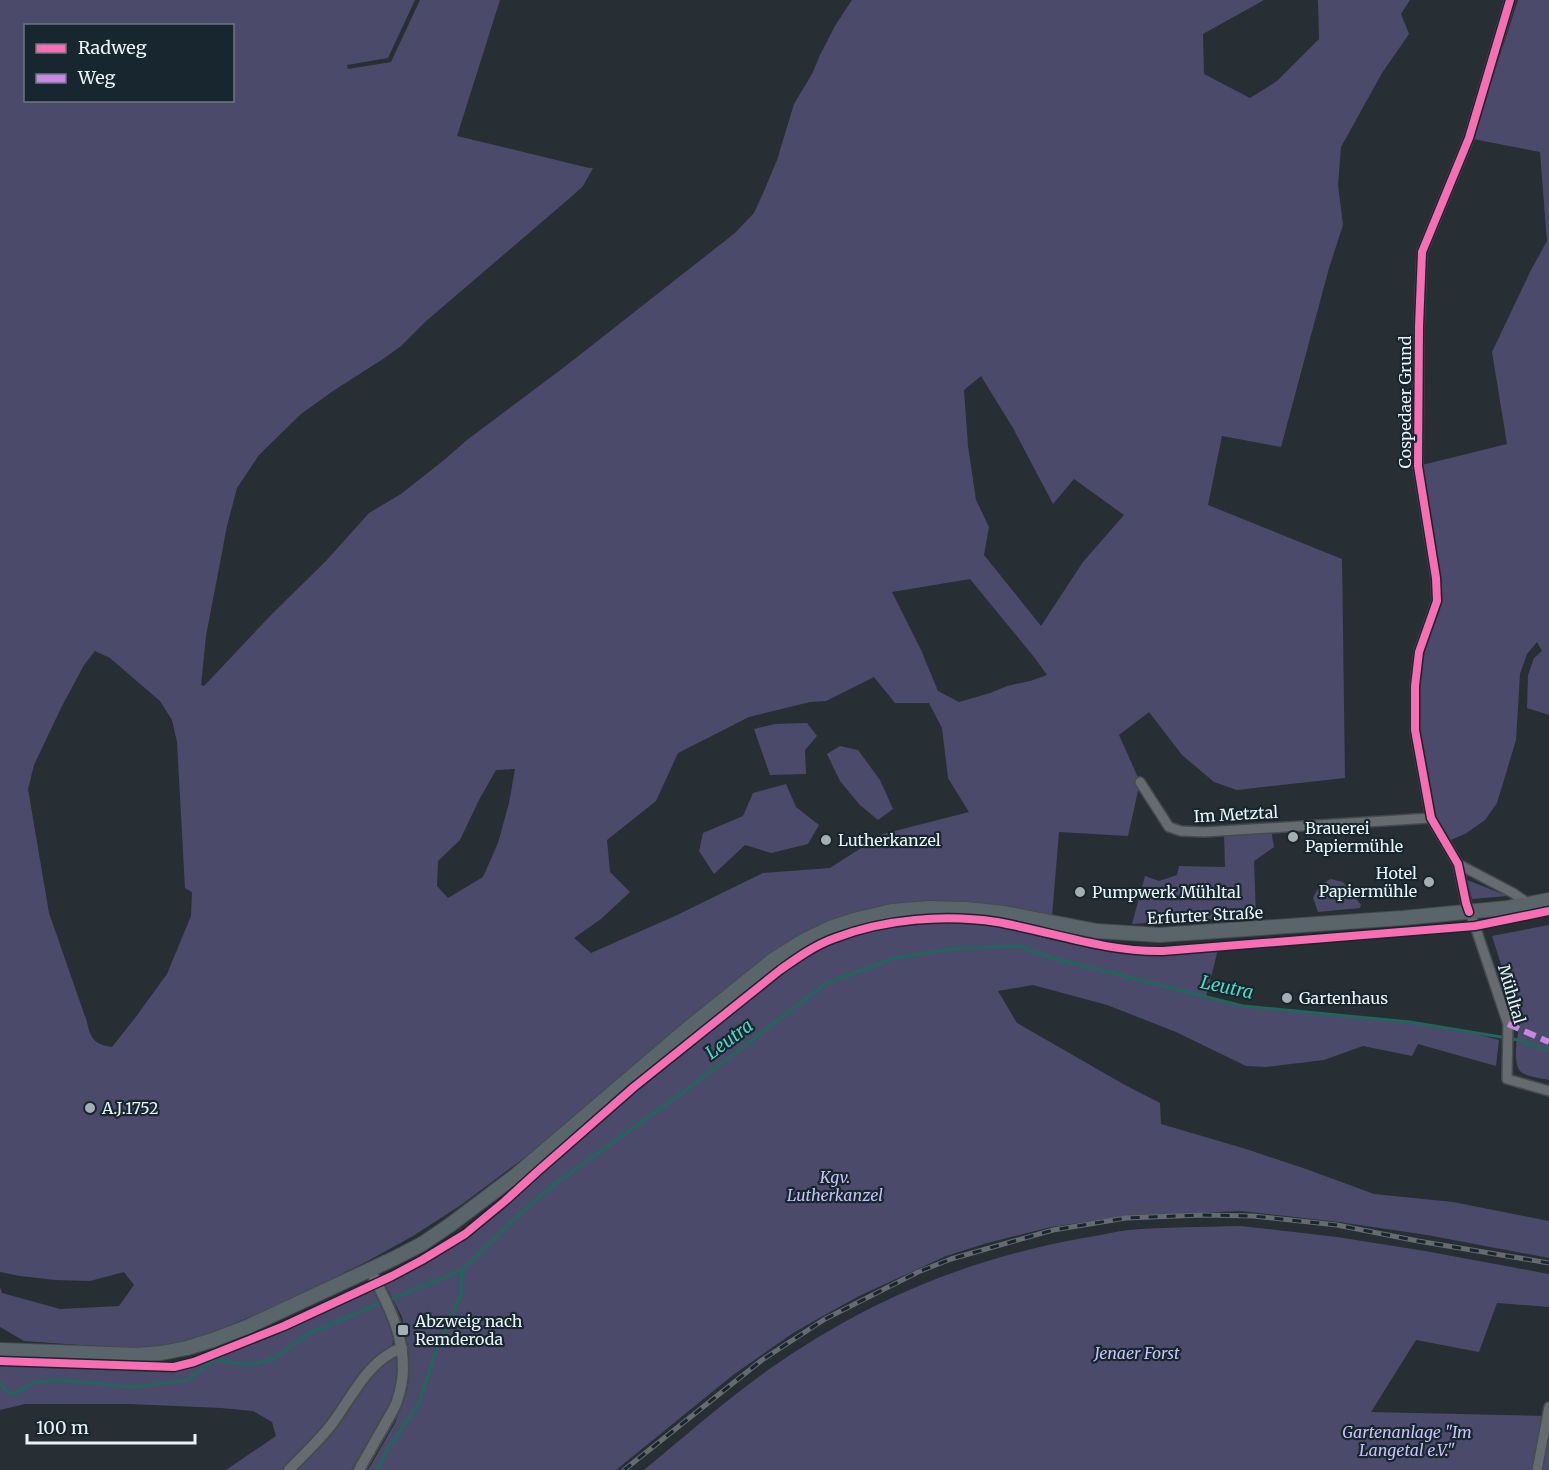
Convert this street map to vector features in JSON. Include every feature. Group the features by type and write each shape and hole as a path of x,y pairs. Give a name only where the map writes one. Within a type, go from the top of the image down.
{"main road":[{"path":"1469,912 1549,900"},
{"name":"Erfurter Straße","path":"1,1347 137,1355 188,1348 247,1327 370,1270 422,1244 515,1176 686,1030 773,960 805,940 830,928 858,919 902,910 966,909 1004,913 1097,931 1151,935 1198,934 1469,912"}],"street":[{"name":"Cospedaer Grund","path":"1469,912 1458,864 1431,818 1415,730 1415,686 1419,652 1437,601 1436,578 1418,466 1422,252 1468,138 1510,0"},
{"name":"Im Metztal","path":"1140,782 1168,827 1181,831 1203,832 1431,818"},
{"path":"1458,864 1529,904"},
{"name":"Mühltal","path":"1469,912 1508,1024 1507,1079 1549,1090"},
{"path":"359,1470 396,1403 402,1384 403,1371 402,1348 394,1320 370,1270"},
{"path":"290,1470 331,1425 364,1377 388,1354 402,1348"},
{"path":"1537,1470 1549,1407"}],"green space":[{"path":"0,0 415,0 388,58 347,65 348,69 391,62 420,0 500,0 457,136 593,168 583,186 425,322 401,346 301,414 259,455 237,488 227,526 206,636 201,685 204,686 326,561 369,513 401,494 467,440 567,365 735,233 754,213 777,160 794,104 812,74 836,24 852,0 1264,0 1203,34 1204,74 1250,98 1277,81 1319,39 1317,0 1410,0 1401,14 1409,34 1382,73 1341,147 1338,185 1343,225 1329,268 1281,447 1222,436 1208,505 1342,559 1345,778 1237,790 1214,782 1182,755 1149,712 1119,735 1140,782 1128,836 1059,832 1052,916 858,914 700,1011 524,1158 461,1205 413,1236 366,1262 277,1306 206,1335 172,1344 136,1349 24,1341 0,1327 0,1287 2,1293 60,1309 119,1306 134,1285 124,1272 90,1281 20,1276 0,1272","holes":["981,376 1013,428 1053,504 1074,479 1124,515 1083,562 1041,626 984,555 989,527 976,500 968,446 964,390","970,579 1047,675 959,702 938,691 921,650 892,592","95,651 110,658 160,701 172,720 177,742 185,888 192,892 191,916 167,974 112,1047 94,1040 90,1032 49,913 28,789 34,765 84,665","874,677 895,703 929,703 942,728 948,778 969,812 883,834 830,868 763,873 675,916 591,953 574,938 601,919 630,892 610,872 607,840 656,801 678,753 749,717 810,702 826,701","515,769 498,843 483,877 448,898 437,886 438,861 460,840 496,770"]},
{"path":"1518,0 1549,0 1549,715 1527,708 1528,675 1534,658 1542,651 1537,642 1527,654 1520,674 1516,740 1497,803 1485,820 1465,834 1448,841 1431,818 1415,686 1419,652 1437,601 1418,466 1507,444 1492,352 1547,241 1540,152 1473,139"},
{"path":"807,723 817,736 805,750 806,774 770,775 754,729 775,724"},
{"path":"840,746 858,750 880,780 893,809 878,820 860,805 840,781 827,754"},
{"path":"786,784 796,807 819,825 808,844 771,853 745,845 714,874 699,851 703,833 743,816 753,793"},
{"path":"1271,830 1274,847 1254,861 1256,916 1132,924 1145,876 1159,881 1177,875 1179,866 1225,867 1224,834"},
{"path":"1331,879 1343,882 1361,905 1360,908 1318,912 1313,898 1320,887"},
{"path":"1467,880 1508,896 1472,899"},
{"name":"Kgv. Lutherkanzel","path":"923,922 996,925 1052,940 1111,952 1158,956 1218,949 1206,997 1246,1007 1410,1022 1469,1032 1499,1040 1496,1066 1418,1044 1412,1056 1363,1046 1324,1060 1266,1067 1246,1066 1176,1032 1107,1005 1033,985 998,991 1017,1023 1160,1103 1161,1124 1246,1149 1374,1194 1453,1202 1549,1221 1549,1258 1427,1235 1241,1211 1126,1216 1051,1227 946,1256 859,1296 814,1321 733,1375 616,1470 368,1470 395,1423 408,1388 408,1347 402,1317 385,1284 452,1247 483,1224 636,1091 782,972 821,947 845,936 878,928"},
{"path":"1549,925 1549,1080 1527,1075 1518,1068 1516,1049 1520,1025 1492,936"},
{"name":"Jenaer Forst","path":"1241,1226 1337,1237 1549,1274 1549,1307 1497,1303 1479,1352 1416,1340 1371,1412 1546,1416 1549,1407 1549,1470 644,1470 740,1391 780,1362 834,1328 902,1293 972,1266 1045,1246 1122,1231"},
{"path":"372,1289 385,1310 391,1326 393,1341 391,1348 287,1470 226,1470 276,1436 272,1422 253,1411 130,1404 25,1404 0,1410 0,1364 172,1369 203,1362 299,1323"},
{"path":"394,1356 399,1360 398,1375 390,1405 376,1432 351,1470 292,1470 365,1378"}],"waterway":[{"name":"Leutra","path":"389,1300 462,1270 556,1183 682,1093 827,983 895,958 951,949 1019,946 1052,958 1243,1006 1410,1022 1519,1040 1549,1051"},
{"path":"377,1470 386,1452 419,1403 437,1348 461,1294 462,1270"},
{"name":"Leutra","path":"0,1382 5,1390 13,1394 36,1382 59,1380 134,1387 188,1380 216,1359 232,1363 254,1364 273,1359 310,1333 383,1302"}],"railway":[{"path":"624,1470 762,1360 825,1319 918,1272 951,1259 1053,1230 1126,1218 1202,1215 1253,1216 1337,1225 1549,1263"}],"marked path":[{"path":"1508,1024 1549,1042"}],"cycle path":[{"path":"1469,912 1458,864 1431,818 1415,730 1415,686 1419,652 1437,601 1436,578 1418,466 1422,252 1469,138 1510,0"},
{"path":"0,1361 174,1367 194,1362 284,1326 392,1276 465,1234 634,1087 780,970 820,944 874,926 894,922 957,918 997,922 1100,945 1163,951 1475,926 1549,911"}],"place":[{"name":"Brauerei Papiermühle","path":"1293,837"},
{"name":"Lutherkanzel","path":"826,840"},
{"name":"Hotel Papiermühle","path":"1429,882"},
{"name":"Pumpwerk Mühltal","path":"1080,892"},
{"name":"Gartenhaus","path":"1287,998"},
{"name":"A.J.1752","path":"90,1108"},
{"name":"Abzweig nach Remderoda","path":"403,1330"}],"park label":[{"name":"Gartenanlage \"Im Langetal e.V.\"","path":"1407,1441"}]}
